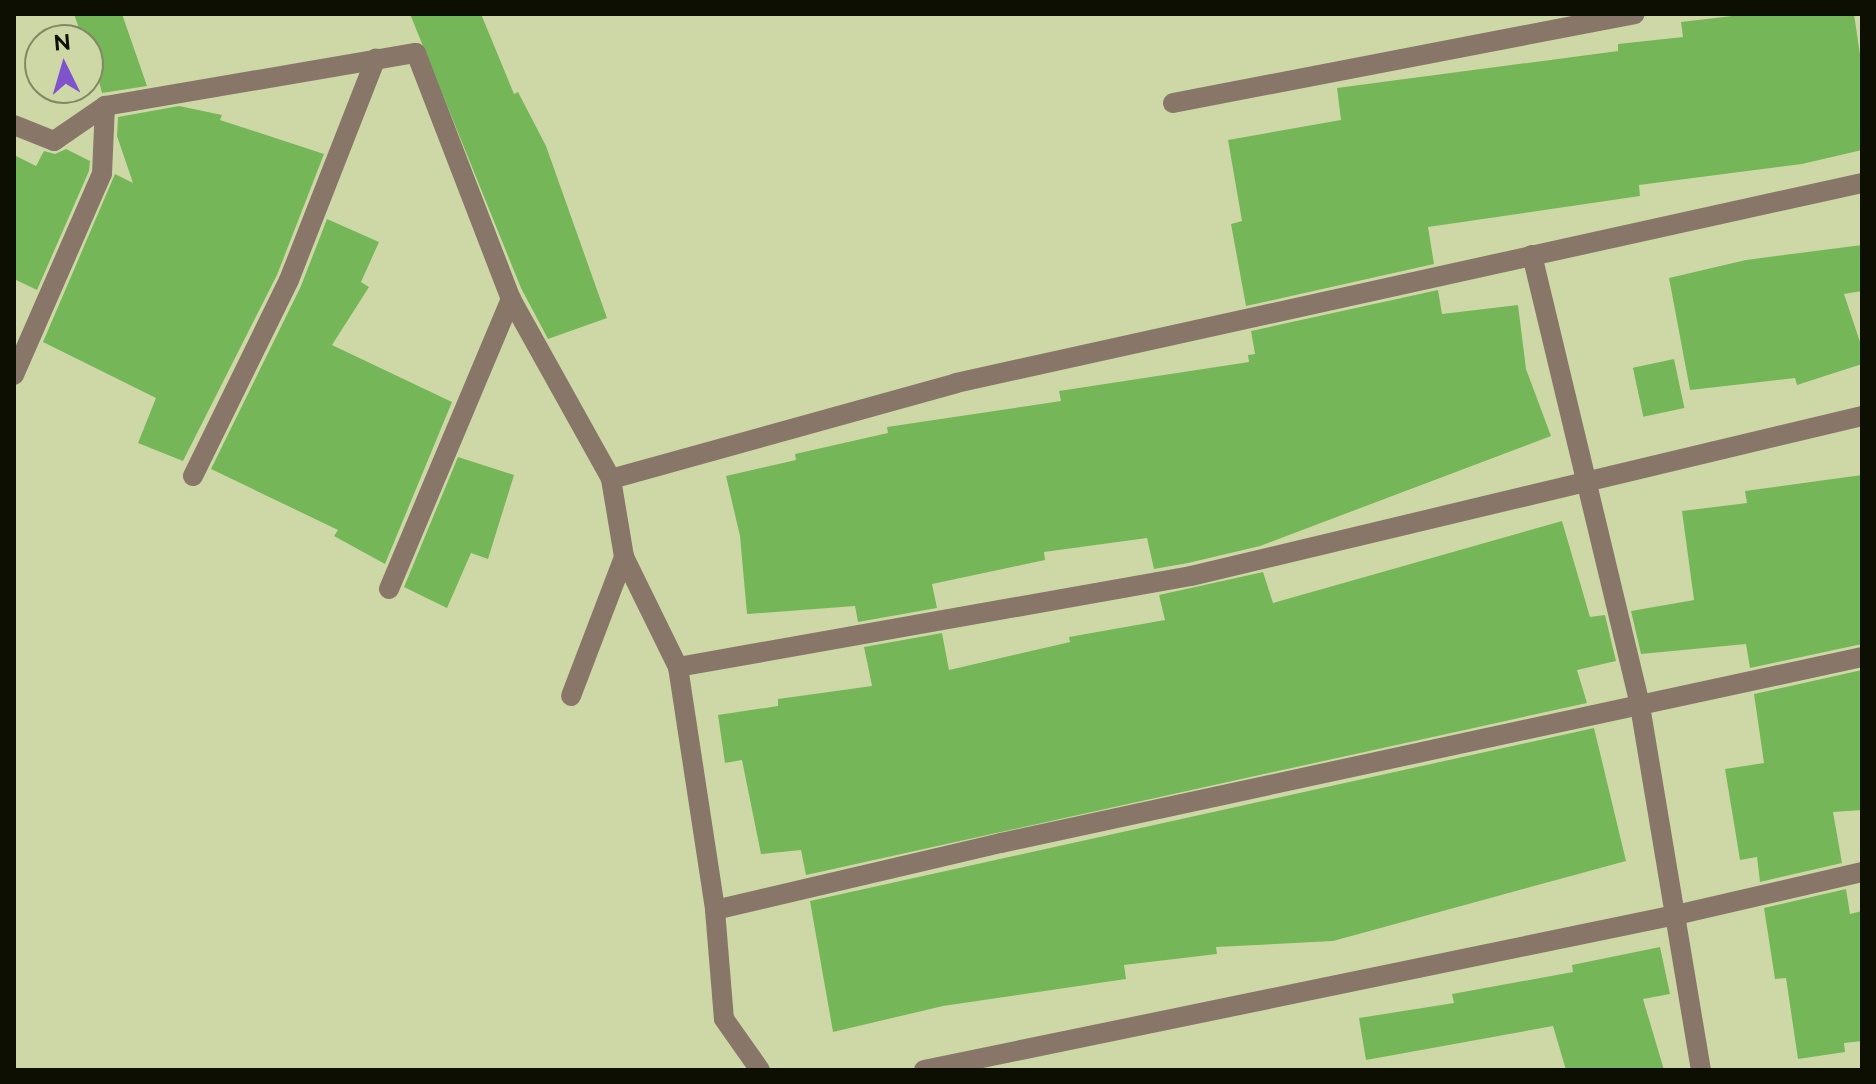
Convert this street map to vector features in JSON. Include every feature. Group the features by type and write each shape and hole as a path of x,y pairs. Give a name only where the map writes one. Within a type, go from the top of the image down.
{"street":[{"path":"1173,103 1627,15"},
{"path":"14,125 54,141 105,106 416,53 511,299 611,479 624,557 678,667 715,910 724,1019 760,1070"},
{"path":"193,476 289,280 376,58"},
{"path":"14,375 102,174 105,106"},
{"path":"611,479 956,383 1862,183"},
{"path":"1532,255 1640,706 1701,1070"},
{"path":"389,589 511,299"},
{"path":"678,667 1191,576 1584,479 1862,416"},
{"path":"571,696 624,557"},
{"path":"715,910 1862,657"},
{"path":"924,1070 1676,915 1862,872"}],"building":[{"path":"74,14 122,14 147,86 104,93 104,24 77,24"},
{"path":"410,14 481,14 514,94 518,92 546,146 607,318 548,339 521,288"},
{"path":"1749,14 1854,14 1862,68 1862,150 1802,164 1639,185 1640,196 1428,227 1434,264 1246,306 1231,224 1242,221 1228,140 1341,120 1337,88 1618,51 1618,44 1683,37 1681,22"},
{"path":"179,106 222,115 220,120 324,154 277,275 183,461 138,443 156,398 43,342 115,174 133,183 117,136 118,117"},
{"path":"66,149 90,161 89,171 37,290 14,279 14,155 36,166 44,151 55,154"},
{"path":"327,219 379,242 361,282 369,287 332,345 452,402 385,564 334,536 338,530 211,469 301,286"},
{"path":"1862,245 1862,291 1844,294 1862,348 1862,364 1797,385 1795,378 1690,390 1669,278 1746,260"},
{"path":"1438,290 1442,314 1518,305 1526,369 1551,436 1260,546 1188,563 1154,569 1147,538 1044,552 1045,560 932,584 937,608 858,622 855,606 747,614 740,536 726,476 796,460 795,454 888,433 887,427 1061,401 1059,391 1249,362 1248,355 1255,354 1251,331"},
{"path":"1674,359 1684,408 1643,417 1633,368"},
{"path":"458,457 514,475 488,559 471,553 447,608 404,587"},
{"path":"1862,475 1862,644 1750,668 1746,644 1641,654 1631,611 1694,600 1682,511 1747,503 1745,491"},
{"path":"1562,521 1590,617 1605,615 1616,661 1577,670 1587,703 806,875 801,850 761,854 742,760 725,763 718,715 778,706 778,699 872,686 864,647 942,633 949,670 1070,642 1069,637 1165,620 1159,595 1263,572 1273,603"},
{"path":"1862,670 1862,810 1833,812 1842,863 1760,882 1757,857 1740,860 1725,769 1764,763 1754,694"},
{"path":"1594,728 1626,861 1333,941 1216,947 1217,954 1124,965 1126,979 943,1006 833,1032 810,901"},
{"path":"1846,889 1850,914 1862,911 1862,1041 1844,1043 1845,1052 1798,1059 1786,978 1775,979 1764,908"},
{"path":"1660,947 1670,994 1643,999 1664,1070 1566,1070 1553,1026 1366,1060 1359,1018 1454,1003 1452,994 1573,972 1572,965"}]}
